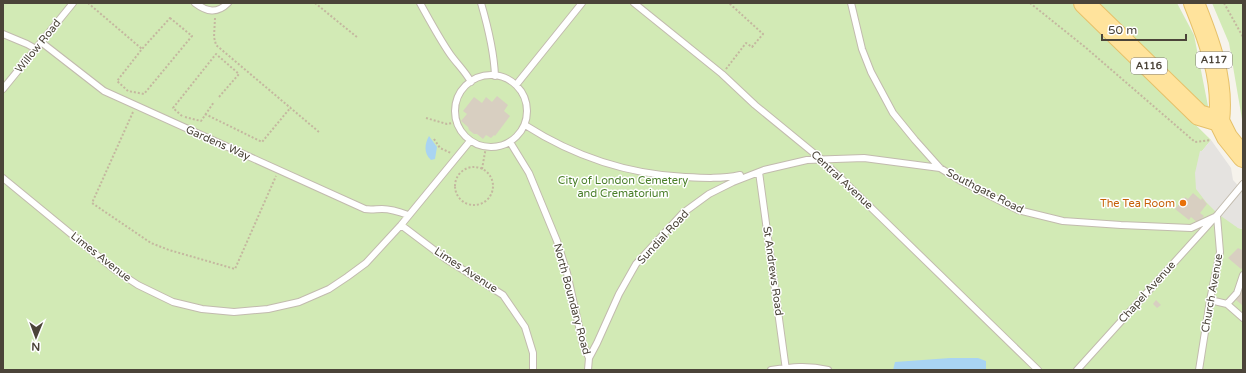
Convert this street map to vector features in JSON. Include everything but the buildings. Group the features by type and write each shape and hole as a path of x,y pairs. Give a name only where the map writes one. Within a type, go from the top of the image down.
{"main road":[{"name":"A116","path":"1084,3 1199,115 1219,121"},
{"name":"A117","path":"1194,3 1209,42 1218,78 1221,106 1219,121"},
{"path":"1219,121 1227,137 1243,157"}],"lane":[{"name":"Willow Road","path":"3,89 73,3"},
{"path":"195,3 208,11 221,9 228,3"},
{"path":"420,3 451,56 471,82"},
{"path":"481,3 490,35 495,76"},
{"path":"516,85 582,3"},
{"name":"Central Avenue","path":"634,3 722,74 755,105 821,159 1038,370"},
{"name":"Southgate Road","path":"851,3 862,49 870,72 893,113 940,168 961,181 1018,210 1063,221 1191,228 1218,215"},
{"path":"3,34 36,49"},
{"name":"Gardens Way","path":"41,42 104,91 365,209 382,209 408,215"},
{"path":"495,76 505,78 516,85 523,94 527,104 525,125 518,136 510,142 492,148 480,146 464,135 457,122 455,111 456,102 464,87 471,82 481,77 495,76"},
{"path":"525,125 564,147 594,160 631,171 666,176 706,178 732,177 807,160 821,159 864,158 940,168"},
{"path":"402,222 470,140"},
{"name":"North Boundary Road","path":"510,142 529,173 557,241 571,287 583,344 589,358 588,370"},
{"name":"Sundial Road","path":"589,358 598,343 619,294 636,264 683,213 709,194 733,182 759,172"},
{"name":"St Andrews Road","path":"759,172 786,369"},
{"name":"Limes Avenue","path":"3,178 115,270 138,285 173,302 202,309 234,312 268,309 299,302 329,289 366,263 402,222 446,259 503,295 525,327 533,353 534,370"},
{"name":"Chapel Avenue","path":"1077,370 1218,215 1243,184"},
{"name":"Church Avenue","path":"1199,370 1210,300 1220,252 1218,215"},
{"path":"1226,304 1237,293 1243,275"},
{"path":"1210,300 1226,304 1243,318"},
{"path":"771,370 804,366 828,370"}],"path":[{"path":"88,3 142,49"},
{"path":"315,3 358,38"},
{"path":"722,74 746,43 752,47 763,34 728,3"},
{"path":"1030,3 1085,47 1195,142 1210,140"},
{"path":"1224,3 1243,37"},
{"path":"215,11 214,37 216,45 319,132"},
{"path":"170,18 192,36 144,94 128,91 117,81 142,49 170,18"},
{"path":"214,102 201,121 183,117 173,108 216,54 239,74 219,97"},
{"path":"136,106 92,202 151,243 169,250 235,269 279,170"},
{"path":"205,114 262,142 290,107"},
{"path":"426,118 447,124 457,122"},
{"path":"434,139 444,151 457,156"},
{"path":"482,169 486,147"},
{"path":"476,167 482,169 488,172 491,177 493,183 491,196 487,201 476,206 464,203 459,199 454,187 459,174 463,170 469,168 476,167"}],"green space":[{"name":"City of London Cemetery and Crematorium","path":"3,3 1072,3 1211,140 1202,151 1238,228 1243,229 1243,370 3,370"},
{"path":"1089,3 1177,3 1194,35 1208,106 1200,111"},
{"path":"1212,3 1243,3 1243,125 1229,43"}],"shaded area":[{"path":"1211,140 1231,168 1233,180 1243,191 1243,229 1238,228 1218,214 1196,189 1195,173 1200,151 1202,151"}],"water":[{"path":"429,136 437,147 435,159 431,160 426,151 426,142"},
{"path":"950,358 978,358 986,361 986,370 893,370 895,362"}],"place":[{"name":"The Tea Room","path":"1183,203"}]}
